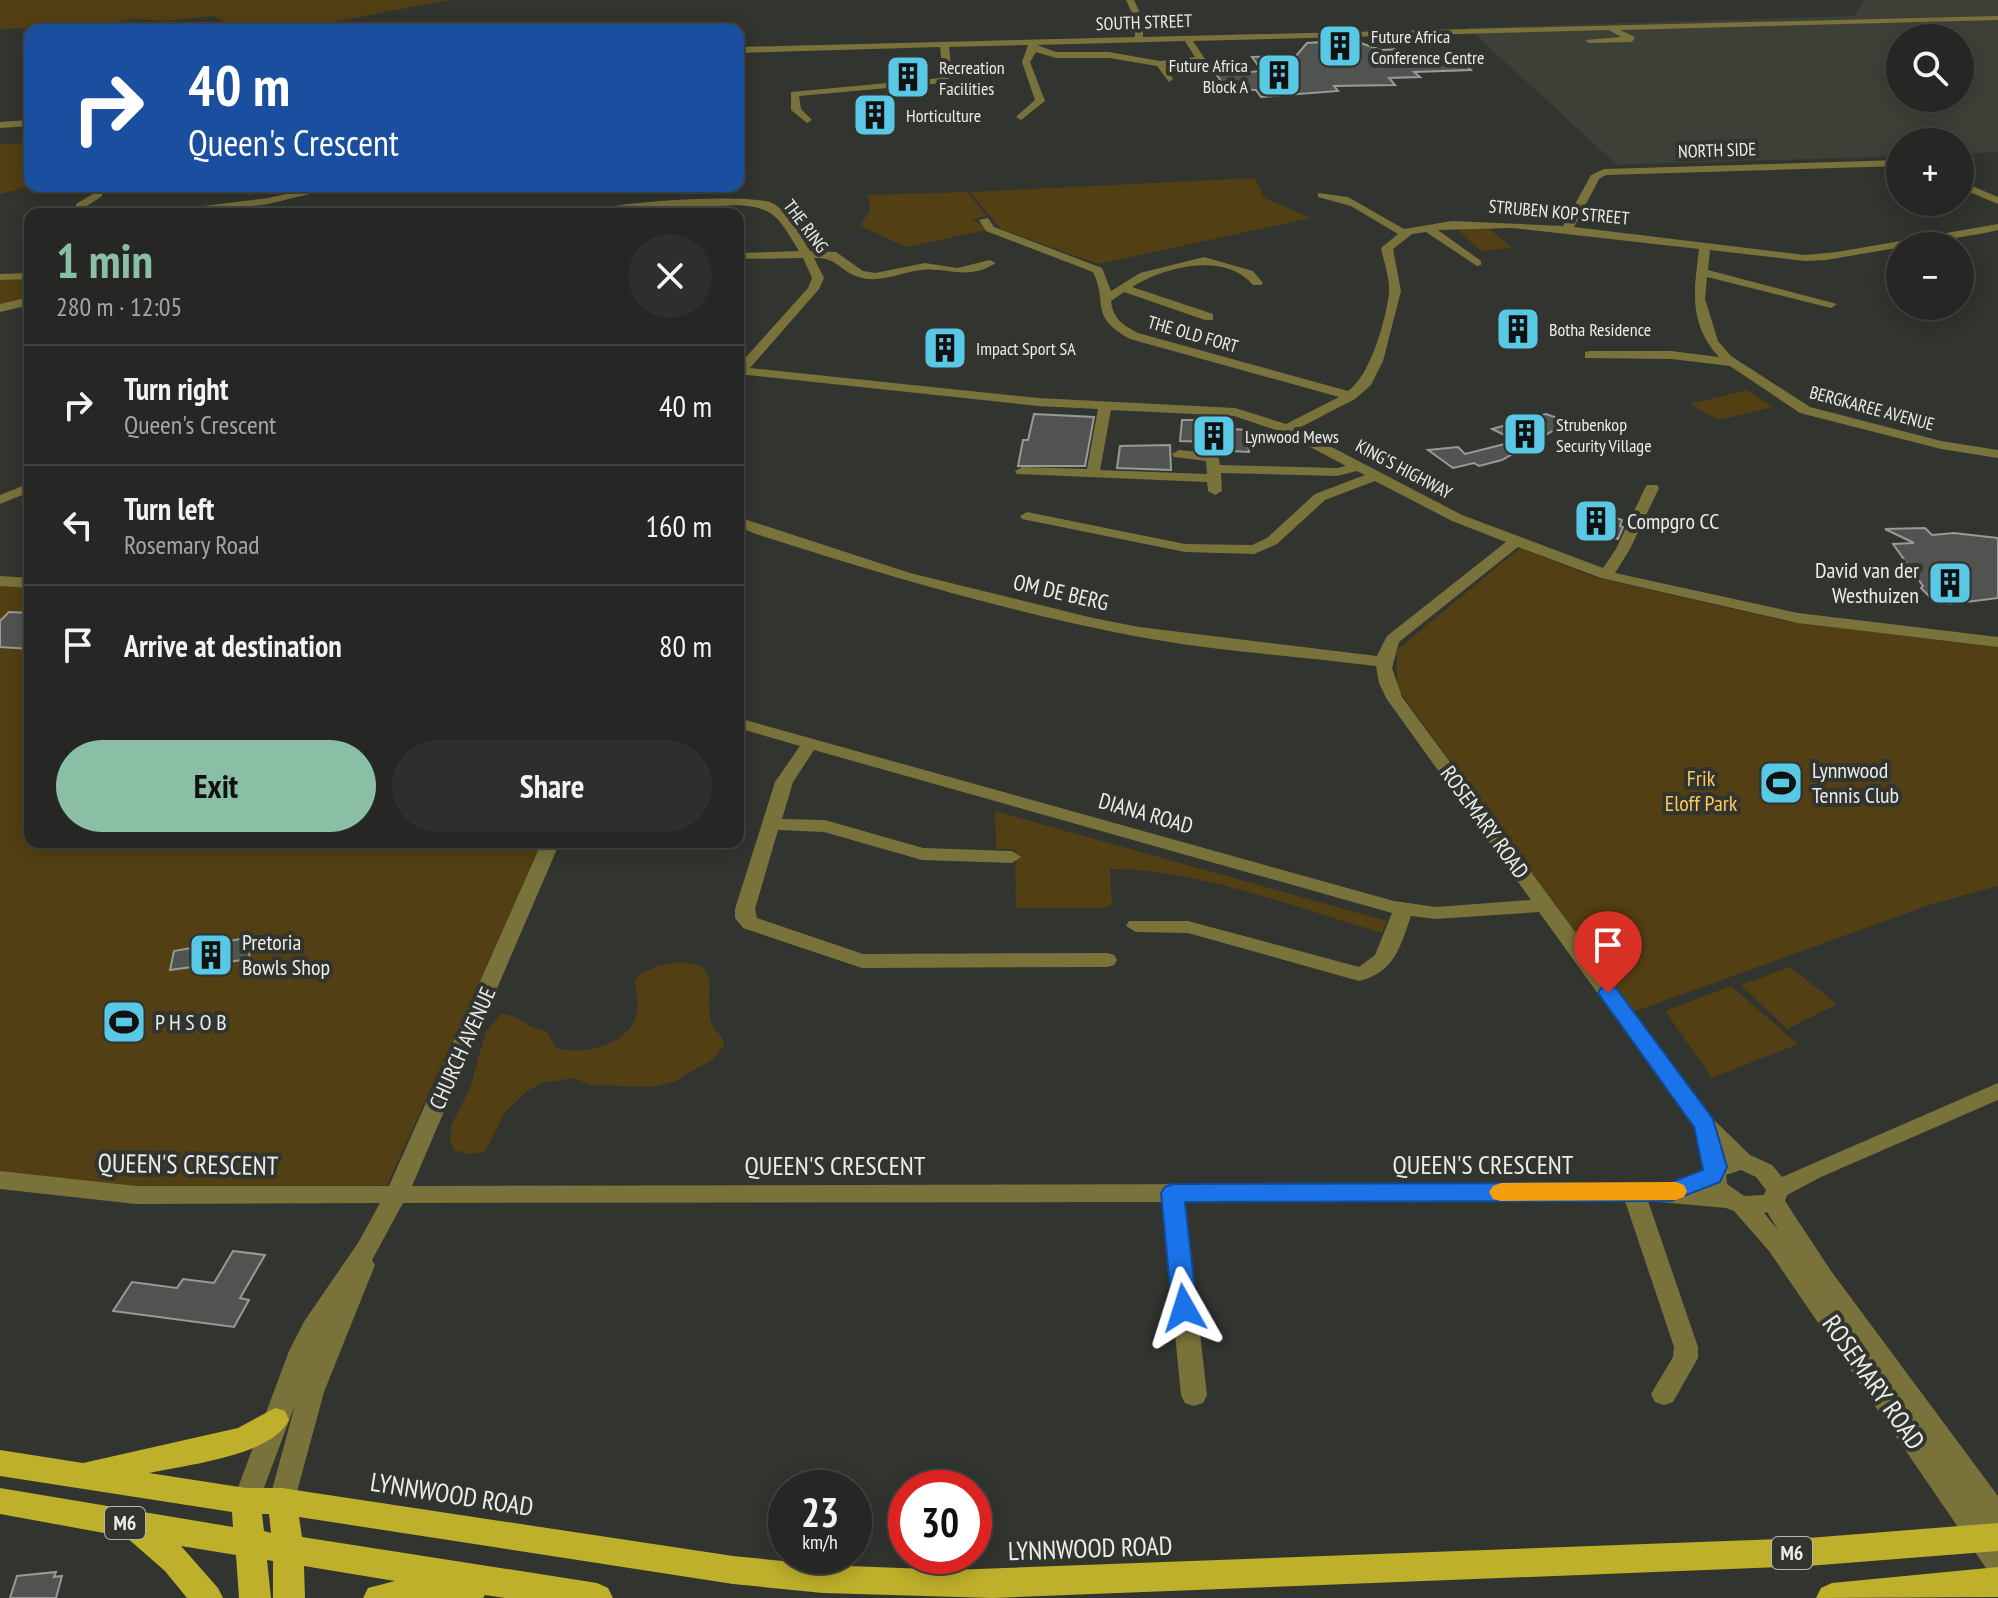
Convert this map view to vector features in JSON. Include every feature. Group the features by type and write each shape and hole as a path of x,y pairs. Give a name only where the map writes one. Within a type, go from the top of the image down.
{"main road":[{"path":"82,1474 244,1439 275,1420"},
{"name":"LYNNWOOD ROAD","path":"0,1463 246,1501 282,1501 733,1570 823,1579 952,1585 1808,1552 1994,1539"},
{"name":"M6","path":"0,1501 597,1598"},
{"path":"246,1501 255,1598"},
{"path":"282,1501 288,1548 289,1598"},
{"path":"134,1525 176,1561 207,1598"},
{"path":"1832,1598 1998,1582"},
{"path":"379,1598 432,1589 528,1588"}],"street":[{"path":"1130,0 1139,20 1139,38"},
{"name":"SOUTH STREET","path":"744,50 944,44 1032,45 1139,38 1998,18"},
{"path":"1589,40 1623,42 1632,39 1610,27"},
{"path":"1021,117 1040,101 1026,62 1032,45 1052,54 1109,55 1160,64 1201,60 1186,37"},
{"path":"807,120 796,110 794,94 945,79 948,76 944,44"},
{"path":"1160,64 1169,79"},
{"path":"0,125 24,123"},
{"name":"NORTH SIDE","path":"1567,229 1595,177 1604,172 1886,163"},
{"path":"1974,190 1998,201"},
{"path":"233,206 280,192"},
{"path":"216,208 309,192"},
{"path":"84,208 80,206 98,194"},
{"path":"1322,195 1355,204 1403,233"},
{"name":"THE RING","path":"628,208 760,204 775,210 816,270 816,283 744,364"},
{"name":"THE OLD FORT","path":"984,220 990,229 1095,268 1102,278 1109,320 1139,338 1350,396"},
{"name":"STRUBEN KOP STREET","path":"1403,233 1495,223 1812,258 1886,246"},
{"path":"1971,232 1998,227"},
{"path":"1428,228 1477,263"},
{"path":"1287,429 1365,385 1377,361 1395,291 1387,248 1394,237 1403,233"},
{"path":"1974,234 1998,239"},
{"name":"BERGKAREE AVENUE","path":"1705,247 1699,293 1710,338 1733,363 1805,410 1941,445 1998,454"},
{"path":"744,256 804,252 835,255 855,272 867,275 925,266 957,271 990,263"},
{"path":"1104,300 1156,270 1204,260 1249,273 1257,283"},
{"path":"1701,272 1831,304"},
{"path":"0,277 24,276"},
{"path":"1126,289 1209,317"},
{"path":"0,308 24,302"},
{"path":"1589,355 1671,355 1733,363"},
{"name":"KING'S HIGHWAY","path":"744,371 1038,402 1221,410 1287,429 1445,513 1606,575 1798,618 1998,642"},
{"path":"1093,473 1105,405"},
{"path":"1179,454 1212,456 1215,479"},
{"path":"1022,471 1215,479 1337,472 1358,467"},
{"path":"1027,516 1185,548 1254,550 1272,541 1320,497 1375,476"},
{"path":"1606,575 1623,549 1652,488"},
{"path":"0,500 24,490"},
{"name":"OM DE BERG","path":"744,524 905,576 1093,623 1139,632 1383,662"},
{"path":"1383,662 1393,639 1515,542"},
{"path":"0,581 24,583"},
{"name":"ROSEMARY ROAD","path":"1383,662 1385,681 1394,698 1705,1125 1750,1164"},
{"name":"DIANA ROAD","path":"744,725 1403,910 1436,913 1545,905"},
{"path":"810,743 784,782 771,824 745,909 745,918 754,925 862,961 1107,960"},
{"path":"771,824 825,826 926,855 1012,857"},
{"name":"CHURCH AVENUE","path":"246,1501 311,1330 366,1250 397,1194 548,848"},
{"path":"1136,926 1188,927 1359,974 1373,972 1379,967 1403,910"},
{"path":"1813,1171 1726,1162 1714,1172 1715,1187 1735,1202 1761,1207 1813,1171 1998,1091"},
{"name":"ROSEMARY ROAD","path":"1705,1125 1714,1172"},
{"path":"1750,1164 1772,1178 1775,1196"},
{"name":"QUEEN'S CRESCENT","path":"1671,1192 1714,1172"},
{"name":"QUEEN'S CRESCENT","path":"0,1180 136,1195 1671,1192 1735,1202"},
{"path":"1633,1192 1686,1347 1685,1358 1664,1394"},
{"path":"1173,1193 1194,1395"},
{"name":"ROSEMARY ROAD","path":"1775,1196 1822,1278 1994,1539"},
{"name":"ROSEMARY ROAD","path":"1735,1202 1777,1244 1994,1539"},
{"name":"CHURCH AVENUE","path":"282,1501 311,1392 362,1270 366,1250"}],"shaded area":[{"path":"1864,0 1998,0 1998,152 1974,153 1974,128 1886,128 1886,156 1617,165 1468,28 1854,16"}],"green space":[{"path":"0,0 448,0 322,24 230,24 213,16 164,21 130,19 106,24 24,24 24,28 0,29"},
{"path":"24,143 24,188 0,194 0,144"},
{"path":"1255,178 1264,198 1311,218 1098,264 1001,229 970,192"},
{"path":"967,192 987,216 973,219 987,230 906,247 860,226 870,210 868,195"},
{"path":"1487,227 1512,248 1481,251 1458,230"},
{"path":"24,278 24,299 0,305 0,279"},
{"path":"1747,390 1773,407 1719,420 1690,404"},
{"name":"Frik Eloff Park","path":"1520,548 1594,577 1785,621 1998,646 1998,886 1932,904 1633,1012 1397,688 1397,650"},
{"path":"0,583 24,584 24,848 540,848 387,1185 153,1194 0,1177"},
{"path":"995,811 1387,921 1382,933 1178,875 1110,869 1112,904 1105,908 1016,908 1015,849 996,849"},
{"path":"678,962 702,968 707,975 709,1014 724,1042 713,1059 676,1081 653,1087 591,1085 574,1078 542,1083 527,1091 505,1112 485,1152 469,1154 454,1150 450,1141 452,1124 470,1088 486,1031 501,1014 546,1031 557,1048 578,1050 601,1047 630,1029 638,1005 634,981 640,974"},
{"path":"1790,967 1837,1004 1787,1029 1741,985"},
{"path":"1731,986 1798,1044 1712,1078 1665,1011"}],"building":[{"path":"1352,40 1381,50 1399,49 1407,56 1455,54 1471,70 1414,72 1420,77 1389,78 1395,85 1334,86 1338,91 1261,97 1256,90 1226,89 1217,75 1262,71 1252,57 1296,56 1307,43"},
{"path":"1034,414 1094,417 1085,466 1018,466 1023,440 1028,440"},
{"path":"1546,414 1568,422 1502,460 1453,468 1428,450 1458,447 1465,454 1517,441 1492,429"},
{"name":"Lynwood Mews","path":"1182,420 1205,420 1206,427 1247,430 1249,452 1212,450 1211,442 1180,441"},
{"path":"1170,445 1171,470 1117,468 1120,446"},
{"name":"Compgro CC","path":"1598,511 1622,520 1620,526 1623,527 1618,539 1580,527"},
{"path":"1925,528 1932,535 1954,533 1998,538 1998,598 1950,604 1934,601 1921,588 1923,586 1893,544 1914,543 1885,529"},
{"path":"9,612 24,613 24,649 0,647 0,621"},
{"name":"Pretoria Bowls Shop","path":"251,937 249,959 170,970 174,951"},
{"path":"233,1251 265,1255 240,1298 249,1300 234,1327 113,1311 132,1282 177,1288 183,1279 214,1283"},
{"path":"56,1572 54,1577 62,1576 56,1598 10,1598 17,1576"}],"slow traffic":[{"path":"1501,1192 1676,1191"}],"place":[{"name":"Future Africa Conference Centre","path":"1340,46"},
{"name":"Future Africa Block A","path":"1279,75"},
{"name":"Recreation Facilities","path":"908,77"},
{"name":"Horticulture","path":"875,115"},
{"name":"Botha Residence","path":"1518,329"},
{"name":"Impact Sport SA","path":"945,348"},
{"name":"Strubenkop Security Village","path":"1525,434"},
{"name":"Lynwood Mews","path":"1214,436"},
{"name":"Compgro CC","path":"1596,521"},
{"name":"David van der Westhuizen","path":"1950,583"},
{"name":"Lynnwood Tennis Club","path":"1781,783"},
{"name":"Pretoria Bowls Shop","path":"211,955"},
{"name":"P H S O B","path":"124,1022"}],"route":[{"path":"1184,1308 1173,1193 1671,1192 1712,1176 1716,1167 1705,1125 1608,993"}]}
